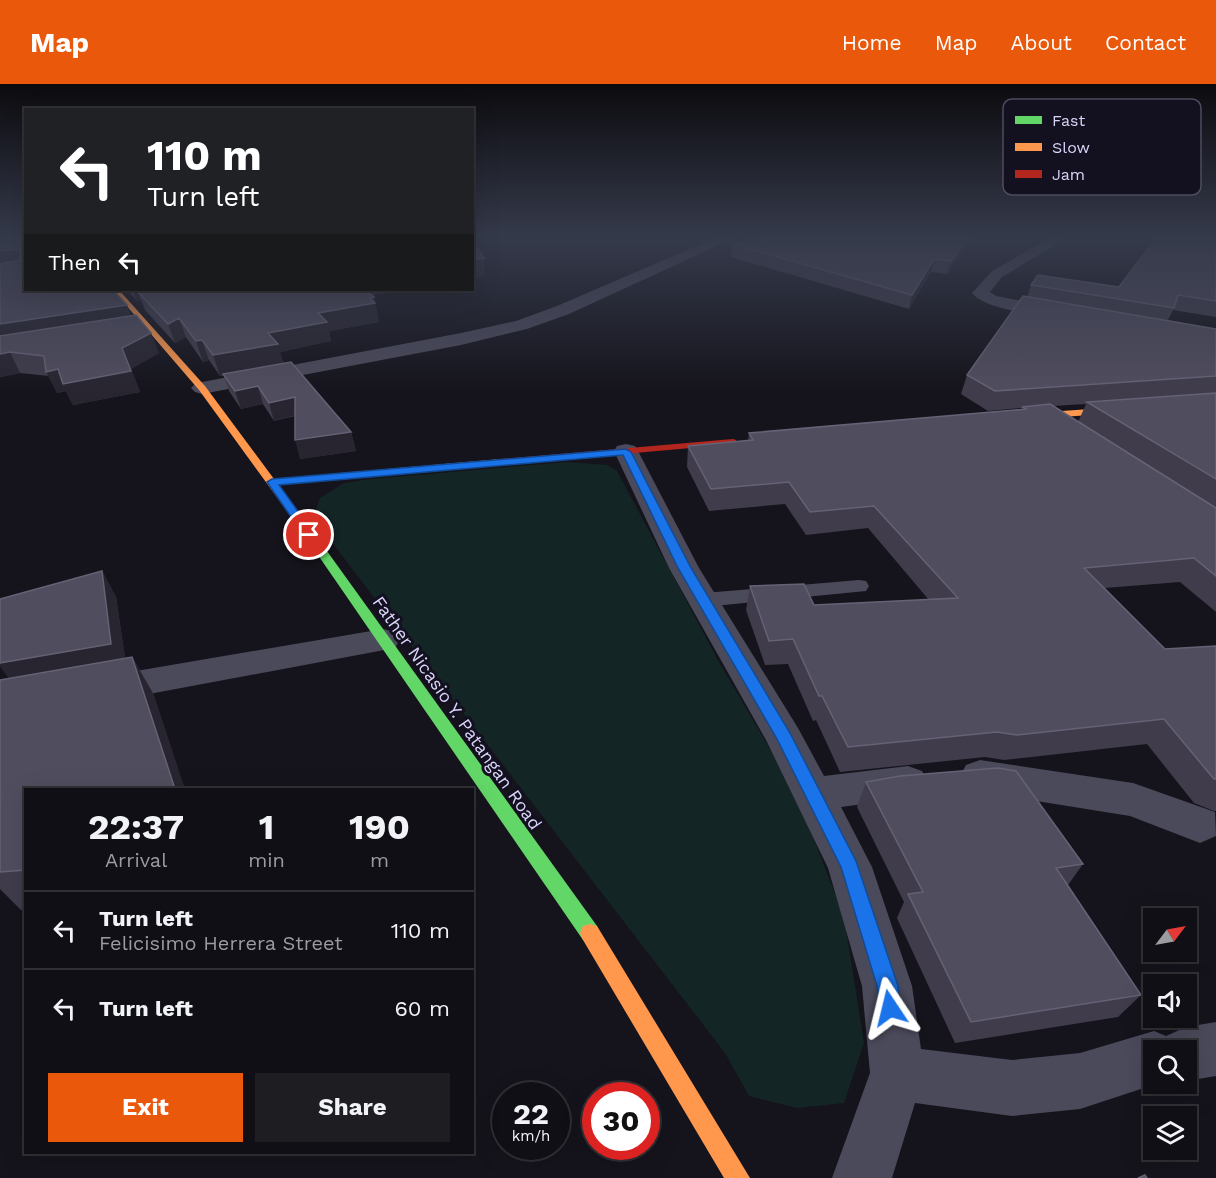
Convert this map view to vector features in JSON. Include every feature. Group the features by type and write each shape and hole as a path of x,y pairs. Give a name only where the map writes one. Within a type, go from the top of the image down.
{"street":[{"path":"202,388 461,339 521,325 611,289"},
{"path":"984,289 980,293 991,300 1072,315"},
{"name":"Father Nicasio Y. Patangan Road","path":"117,291 137,306 143,329 202,388 272,482 600,947 738,1178"},
{"path":"1012,418 1216,403"},
{"path":"1047,415 1084,439"},
{"path":"272,482 743,441"},
{"path":"626,452 684,568 784,738 850,867 887,986 897,1073 862,1178"},
{"path":"70,695 382,640"},
{"path":"813,794 890,783 985,775 1133,800 1200,825"},
{"path":"1197,1052 1216,1049"},
{"path":"897,1073 1012,1088 1080,1081 1143,1061"}],"lane":[{"path":"704,600 859,586"}],"shaded area":[{"path":"567,462 607,465 617,471 720,664 797,795 844,917 864,1043 844,1103 797,1108 749,1096 725,1053 313,518 320,498 344,483"}],"building":[{"path":"0,289 114,291 127,305 0,324"},
{"path":"891,289 916,289 912,295"},
{"path":"1056,289 1216,289 1216,301 1178,295 1174,308"},
{"path":"366,291 374,297 370,298 375,303 318,313 327,322 268,333 278,344 213,355 202,340 196,341 179,318 168,324 138,292"},
{"path":"1023,296 1216,329 1216,376 995,391 967,375"},
{"path":"136,315 151,333 122,348 131,371 63,384 58,369 46,372 44,356 10,352 0,354 0,336"},
{"path":"291,362 351,432 295,440 295,397 269,403 258,386 235,391 223,374"},
{"path":"1216,393 1216,479 1087,402"},
{"path":"1050,404 1216,508 1216,576 1194,558 1084,568 1165,649 1216,646 1216,779 1164,719 1017,735 997,732 848,747 822,696 819,696 793,639 769,641 750,586 804,584 814,605 958,598 874,506 810,512 789,482 711,489 688,446 753,440 749,433 1027,409 1022,407"},
{"path":"102,571 111,644 0,663 0,599"},
{"path":"132,657 175,788 24,788 24,870 0,872 0,680"},
{"path":"998,768 1016,771 1083,864 1056,868 1141,995 971,1022 908,894 923,892 866,782 900,776"}],"traffic: fast":[{"path":"315,542 590,933"}],"traffic: slow":[{"path":"117,291 202,388 315,542"},
{"path":"1020,417 1216,403"},
{"path":"272,482 501,462"},
{"path":"590,933 738,1178"}],"traffic: jam":[{"path":"501,462 733,442"}],"route":[{"path":"309,535 272,482 626,452 684,568 784,738 850,867 887,986 890,1008"}]}
